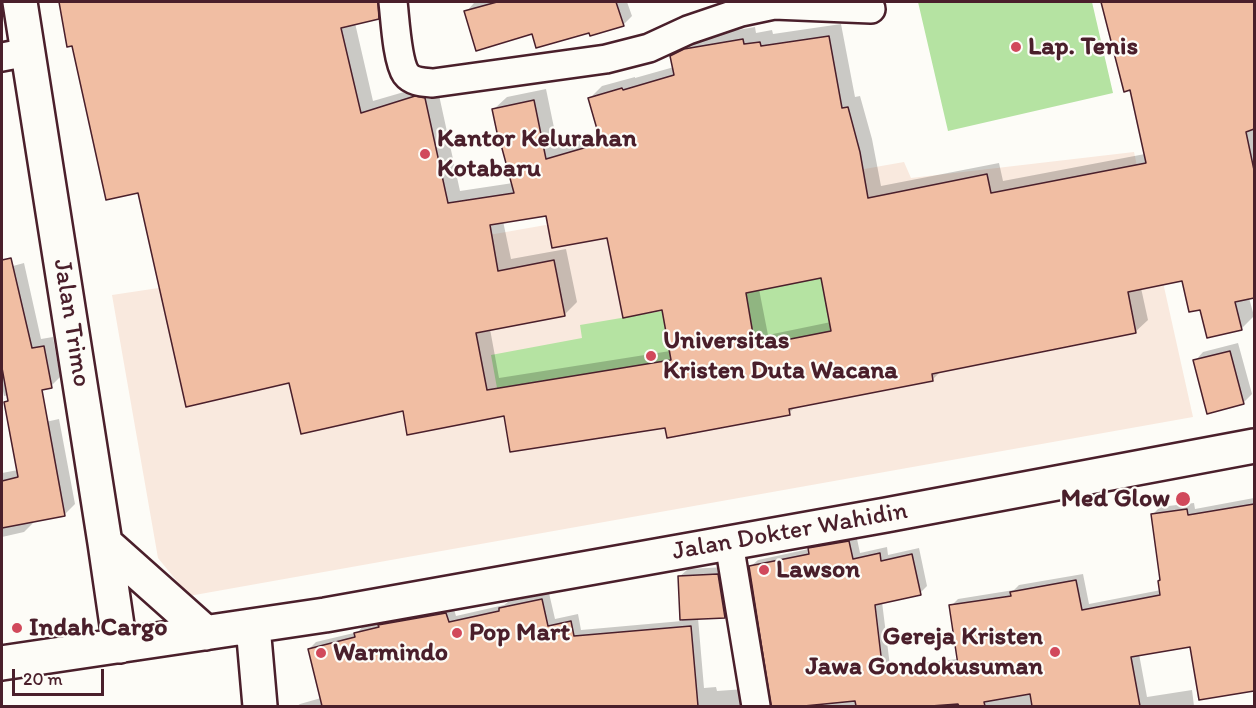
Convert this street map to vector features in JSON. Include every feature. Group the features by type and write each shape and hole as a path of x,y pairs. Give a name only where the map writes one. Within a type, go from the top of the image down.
{"main road":[{"name":"Jalan Trimo","path":"20,2 15,54 105,543 120,646"},
{"name":"Jalan Dokter Wahidin","path":"2,663 325,615 875,517 1254,446"},
{"path":"105,543 206,633"},
{"path":"253,626 260,706"}],"street":[{"path":"393,2 401,62 406,75 418,82 433,83 606,59 649,48 688,30 741,12 774,5 871,9"},
{"path":"729,543 756,706"}],"shaded area":[{"name":"Universitas Kristen Duta Wacana","path":"1134,152 1193,417 189,596 158,558 112,295 358,258 904,162 911,178"}],"green space":[{"name":"Lap. Tenis","path":"918,2 1092,2 1113,93 948,131"},
{"path":"821,278 823,288 921,312 778,342 757,354 746,293"},
{"path":"662,311 673,372 643,365 497,388 491,355 582,338 580,325"}],"building":[{"path":"59,2 378,2 379,19 341,28 361,113 415,96 425,98 448,203 514,193 492,109 534,100 546,159 601,143 588,98 674,75 670,56 684,49 743,39 744,44 760,42 761,46 829,36 842,108 848,107 860,152 868,198 987,174 991,193 1146,163 1130,90 1124,92 1101,2 1254,2 1254,129 1246,132 1254,170 1254,298 1235,302 1242,330 1207,338 1200,310 1189,312 1182,281 1128,292 1136,333 932,374 933,381 789,409 790,415 667,438 665,428 510,452 504,416 407,435 403,411 301,434 289,383 186,407 138,193 106,200 72,46 67,47","holes":["546,216 552,248 607,238 623,318 662,310 671,360 487,390 476,333 565,316 554,260 498,271 490,225","821,278 831,331 755,346 746,293"]},
{"path":"497,2 616,2 624,26 536,48 532,34 476,51 464,11"},
{"path":"11,258 32,348 44,346 52,388 42,390 65,516 2,528 2,481 18,477 4,402 8,401 2,368 2,260"},
{"path":"1230,351 1244,404 1207,414 1193,360"},
{"path":"1254,504 1254,691 1199,700 1190,647 1131,657 1140,706 1032,706 1030,694 984,702 985,706 959,706 958,704 856,706 855,701 804,706 771,706 749,566 809,554 808,548 849,541 853,559 880,553 881,561 912,554 921,595 875,605 883,673 958,665 949,605 1011,596 1010,592 1076,580 1082,610 1160,595 1151,514 1187,509 1188,515"},
{"path":"718,574 725,618 680,620 678,576"},
{"path":"542,599 548,626 571,621 574,636 691,626 698,706 322,706 308,649 355,637 354,633 379,627 378,625 446,613 449,622"}],"place":[{"name":"Lap. Tenis","path":"1016,47"},
{"name":"Kantor Kelurahan Kotabaru","path":"425,154"},
{"name":"Universitas Kristen Duta Wacana","path":"651,356"},
{"name":"Med Glow","path":"1183,499"},
{"name":"Lawson","path":"764,570"},
{"name":"Indah Cargo","path":"17,628"},
{"name":"Pop Mart","path":"457,633"},
{"name":"Gereja Kristen Jawa Gondokusuman","path":"1055,652"},
{"name":"Warmindo","path":"321,653"}]}
